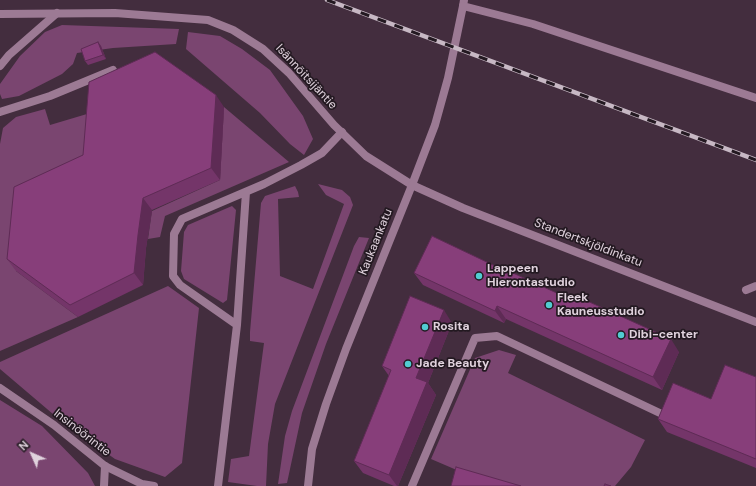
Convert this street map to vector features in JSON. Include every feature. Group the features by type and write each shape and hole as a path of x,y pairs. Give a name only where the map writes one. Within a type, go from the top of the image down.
{"street":[{"path":"464,3 533,24 756,98"},
{"name":"Kaukaankatu","path":"308,486 312,449 326,404 346,348 435,125 448,78 464,3"},
{"path":"0,66 57,13"},
{"name":"Isännöitsijäntie","path":"0,14 115,13 208,20 233,30 264,49 284,68 366,156 412,185"},
{"path":"0,112 50,96 113,70"},
{"path":"237,325 180,285 173,276 174,234 182,219 264,184 322,153 342,132"},
{"name":"Standertskjöldinkatu","path":"412,185 463,208 756,322"},
{"path":"218,486 237,325 246,192"},
{"path":"746,290 756,286"},
{"path":"412,486 474,338 497,336 664,415"},
{"name":"Insinöörintie","path":"0,388 54,424 105,466 142,484 154,486"},
{"path":"104,486 105,466"}],"shaded area":[{"path":"62,25 179,29 176,44 113,48 77,53 73,64 62,74 19,96 2,99 0,94 0,84 20,56 45,32"},
{"path":"188,32 220,36 242,49 270,70 303,116 313,139 304,155 290,144 260,113 186,49"},
{"path":"224,107 289,162 165,216 160,237 148,239 152,211 220,180"},
{"path":"45,109 50,125 97,111 91,167 16,271 78,317 0,351 0,144 3,128 16,117"},
{"path":"318,184 342,190 350,197 353,205 275,404 268,444 266,486 228,482 231,459 249,456 264,343 250,341 261,203 265,196 295,186 299,197 278,199 280,276 313,289 344,204 326,195"},
{"path":"232,206 236,210 227,300 223,303 184,279 181,271 184,232 188,225"},
{"path":"359,237 369,238 326,344 302,413 287,483 278,484 285,436 292,411 354,246"},
{"path":"168,286 199,308 182,463 165,477 115,459 60,420 0,369 0,362"},
{"path":"499,350 516,355 508,373 645,440 631,467 615,486 511,486 459,471 431,459 475,358"},
{"path":"0,400 42,426 88,473 95,486 0,486"}],"building":[{"path":"98,42 103,55 85,61 81,49"},
{"path":"155,52 216,95 211,168 143,198 134,273 70,305 7,259 14,187 83,155 89,82"},
{"path":"432,236 512,274 513,273 572,300 574,295 671,339 653,377 497,306 495,311 414,273"},
{"path":"410,296 444,310 416,378 427,382 389,475 354,461 391,370 382,366"},
{"path":"725,365 756,377 756,459 658,419 673,383 711,399"},
{"path":"456,467 521,486 451,486"}],"railway":[{"path":"327,0 756,160"}],"place":[{"name":"Lappeen Hierontastudio","path":"479,276"},
{"name":"Fleek Kauneusstudio","path":"549,305"},
{"name":"Rosita","path":"425,327"},
{"name":"Dibi-center","path":"621,335"},
{"name":"Jade Beauty","path":"408,364"}]}
